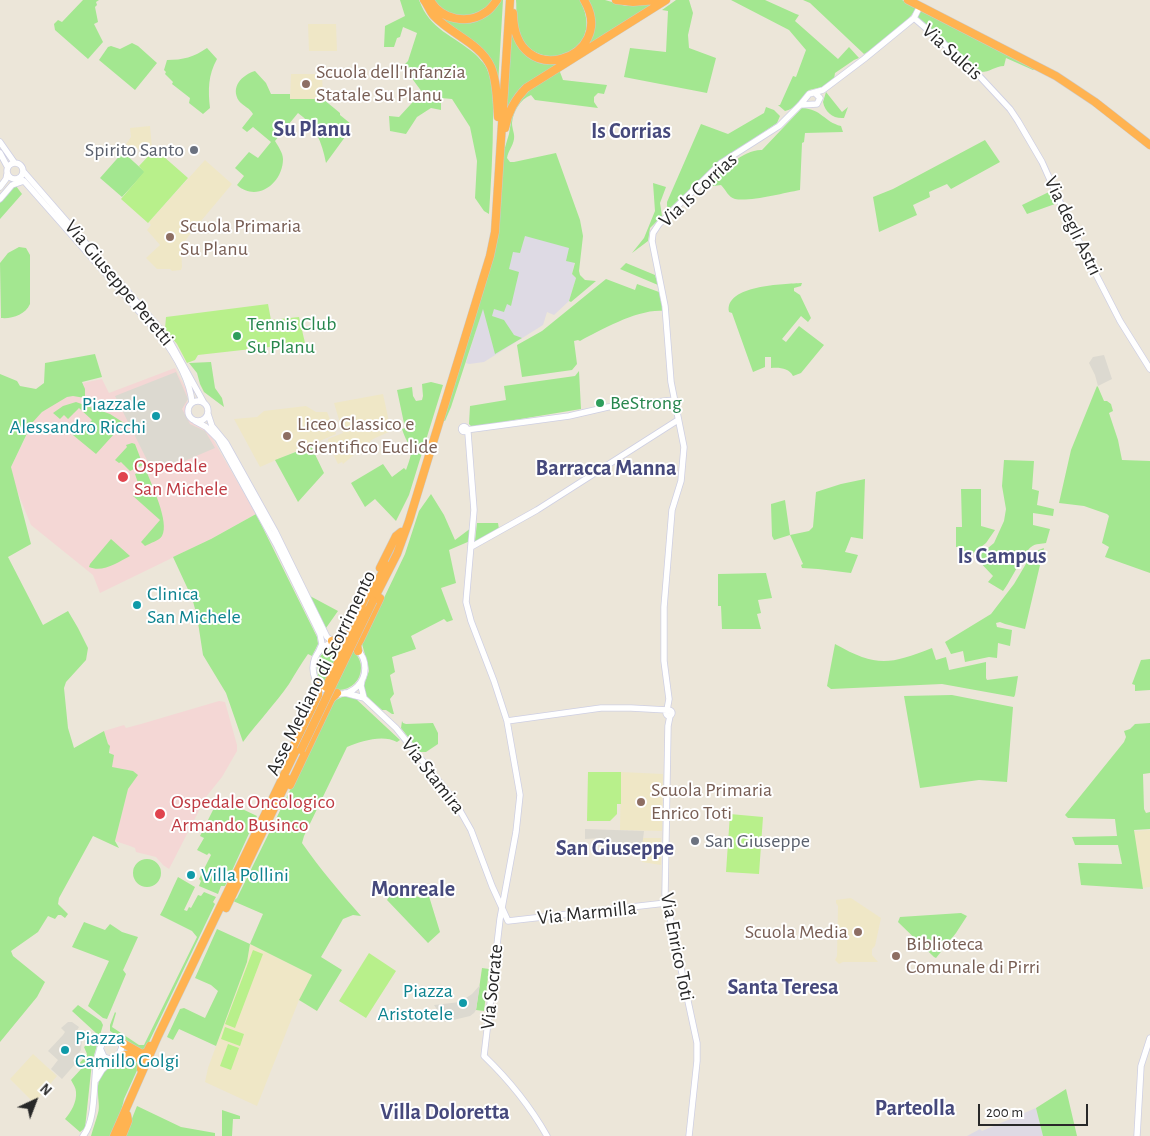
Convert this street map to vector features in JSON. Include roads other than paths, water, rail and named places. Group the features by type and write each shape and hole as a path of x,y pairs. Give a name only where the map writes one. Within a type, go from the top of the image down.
{"highway":[{"path":"424,0 434,16 484,55 494,76 498,117"},
{"path":"430,0 439,11 452,18 465,20 478,17 488,11 497,0"},
{"path":"451,378 490,240 506,0"},
{"path":"451,378 484,276 495,232 512,0"},
{"path":"512,0 515,34 520,43 528,52 540,59 554,61 567,58 588,39 590,14 584,0"},
{"path":"616,0 633,2 657,0"},
{"path":"500,147 510,110 519,95 526,88 666,0"},
{"path":"908,0 919,3 1029,56 1074,81 1150,138"},
{"path":"919,3 1056,76 1095,102 1150,145"},
{"path":"1114,116 1115,120 1138,140"},
{"name":"Asse Mediano di Scorrimento","path":"371,600 397,554 409,521 451,378"},
{"name":"Asse Mediano di Scorrimento","path":"120,1136 127,1115 178,1005 371,600 401,532 451,378"},
{"path":"358,651 360,640 405,546 410,532 409,521"},
{"path":"345,643 386,554 396,536 401,532"},
{"path":"333,642 343,639 350,633"},
{"path":"318,683 318,696 311,712 238,864 242,870 251,863 331,699 337,693"},
{"path":"311,712 318,711 322,718"},
{"name":"Asse Mediano di Scorrimento","path":"114,1136 158,1036 242,870"},
{"path":"119,1041 144,1054 158,1036"},
{"path":"116,1058 130,1054 140,1060 143,1065 137,1076 138,1082"}],"street":[{"path":"809,104 807,97 810,93 824,90 914,18 919,3"},
{"name":"Via Sulcis","path":"914,18 971,66 990,87"},
{"name":"Via degli Astri","path":"990,87 1014,115 1032,143 1068,220 1120,321 1150,369"},
{"path":"800,105 816,105 824,90"},
{"path":"816,93 820,98"},
{"name":"Via Is Corrias","path":"652,244 653,233 656,227 711,172 730,157 779,126 807,97"},
{"path":"0,142 14,162 19,163 23,171 19,179 0,198"},
{"path":"0,153 7,166 7,174 0,187"},
{"path":"7,166 14,162"},
{"name":"Via Giuseppe Peretti","path":"23,171 168,338 208,409 212,426 226,443 275,532 327,637 333,642"},
{"path":"7,174 19,179"},
{"path":"0,193 19,179"},
{"name":"Via Giuseppe Peretti","path":"19,179 160,334 191,392 192,403 188,407 188,412 190,418 196,421"},
{"name":"Via Enrico Toti","path":"652,244 666,306 674,400 684,447 678,492 672,510 664,621 664,661 669,699 667,714 664,886 668,915 696,1043 697,1061 688,1136"},
{"path":"501,907 516,832 520,795 507,721 467,609 466,589 474,510 466,430 608,407 674,400"},
{"path":"192,403 197,401 204,403"},
{"path":"196,421 203,420 208,414"},
{"path":"471,547 537,510 678,420"},
{"path":"196,421 206,426 218,439 277,546 320,634 322,644 314,660 313,668 314,676 318,683 325,690 346,693 358,684 362,678"},
{"path":"318,653 333,642 345,643 358,651 364,664 361,686 364,698"},
{"name":"Via Stamira","path":"346,693 364,698 396,728 454,800 471,830 504,918"},
{"path":"507,721 600,708 656,710 667,714"},
{"path":"496,895 501,897 505,892"},
{"name":"Via Marmilla","path":"504,918 666,903"},
{"name":"Via Socrate","path":"504,918 484,1056 510,1083 538,1119 547,1136"},
{"path":"89,1136 96,1070 100,1048 108,1038 114,1038 119,1041 122,1047 116,1058 102,1070 96,1080"},
{"path":"1137,1136 1139,1090 1150,1038"},
{"path":"100,1048 104,1057 116,1058"},
{"path":"83,1136 90,1123"}],"place":[{"name":"Scuola dell'Infanzia Statale Su Planu","path":"306,84"},
{"name":"Spirito Santo","path":"194,150"},
{"name":"Scuola Primaria Su Planu","path":"170,237"},
{"name":"Tennis Club Su Planu","path":"237,336"},
{"name":"BeStrong","path":"600,403"},
{"name":"Piazzale Alessandro Ricchi","path":"156,416"},
{"name":"Liceo Classico e Scientifico Euclide","path":"287,436"},
{"name":"Ospedale San Michele","path":"123,477"},
{"name":"Clinica San Michele","path":"137,605"},
{"name":"Scuola Primaria Enrico Toti","path":"641,802"},
{"name":"Ospedale Oncologico Armando Businco","path":"160,814"},
{"name":"San Giuseppe","path":"695,841"},
{"name":"Villa Pollini","path":"191,875"},
{"name":"Scuola Media","path":"858,932"},
{"name":"Biblioteca Comunale di Pirri","path":"896,956"},
{"name":"Piazza Aristotele","path":"463,1003"},
{"name":"Piazza Camillo Golgi","path":"65,1050"}],"district":[{"name":"Su Planu","path":"312,129"},
{"name":"Is Corrias","path":"631,131"},
{"name":"Barracca Manna","path":"606,468"},
{"name":"Is Campus","path":"1002,556"},
{"name":"San Giuseppe","path":"615,848"},
{"name":"Monreale","path":"413,889"},
{"name":"Santa Teresa","path":"783,987"},
{"name":"Parteolla","path":"915,1108"},
{"name":"Villa Doloretta","path":"445,1112"}]}
